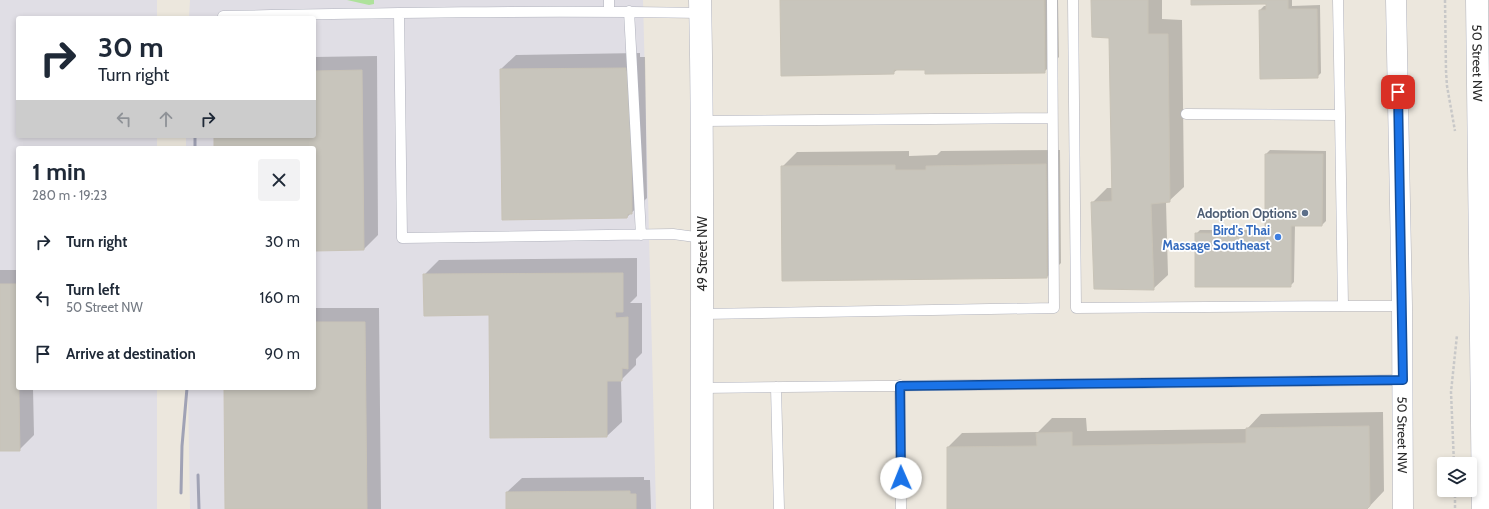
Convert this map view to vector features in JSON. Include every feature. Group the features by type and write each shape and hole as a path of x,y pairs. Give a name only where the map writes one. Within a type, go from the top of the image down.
{"main road":[{"name":"50 Street NW","path":"1476,0 1483,509"},
{"name":"49 Street NW","path":"700,6 703,238 701,388 702,509"}],"street":[{"name":"50 Street NW","path":"1396,0 1402,306 1403,509"}],"lane":[{"path":"609,0 609,10"},
{"path":"702,314 1054,308 1052,0"},
{"path":"1073,0 1076,308 1402,306"},
{"path":"1338,0 1343,306"},
{"path":"223,16 609,10 629,11 700,6"},
{"path":"629,11 641,235"},
{"path":"399,13 402,238 673,234 703,238"},
{"path":"1186,114 1340,115"},
{"path":"702,121 1052,118"},
{"path":"701,388 1403,380"},
{"path":"900,386 901,509"},
{"path":"776,387 779,509"}],"path":[{"path":"1445,0 1447,86 1455,137"},
{"path":"1454,457 1450,392 1458,329"},
{"path":"1455,497 1455,509"}],"shaded area":[{"path":"0,0 157,0 157,16 16,16 16,138 157,138 157,146 16,146 16,390 157,390 157,509 0,509"},
{"path":"190,0 643,0 656,509 190,509 188,390 316,390 316,146 186,146 186,138 316,138 316,16 189,16"}],"green space":[{"path":"347,0 374,0 374,4 369,5"}],"building":[{"path":"780,0 1044,0 1045,73 925,74 925,70 894,70 894,74 781,76"},
{"path":"1091,0 1148,0 1148,34 1168,34 1170,202 1151,204 1154,290 1094,289 1091,202 1112,201 1109,38 1092,37"},
{"path":"1191,0 1288,0 1288,9 1317,9 1318,78 1260,79 1259,10 1266,10 1266,4 1191,5"},
{"path":"626,68 626,71 631,71 632,214 628,214 627,218 502,220 500,69"},
{"path":"362,70 364,250 316,251 316,146 214,146 214,138 316,138 316,71"},
{"path":"1265,154 1323,154 1322,226 1291,226 1291,287 1195,287 1195,233 1265,234"},
{"path":"1046,164 1047,278 782,281 781,166 895,165 895,170 926,170 926,166"},
{"path":"623,273 623,312 615,312 616,318 628,317 628,369 622,368 622,381 607,381 607,437 490,438 489,315 424,316 423,274"},
{"path":"0,284 16,284 16,390 19,390 20,451 0,451"},
{"path":"316,322 365,322 367,509 225,509 224,390 316,390"},
{"path":"1369,426 1370,506 1367,509 947,509 947,447 1037,446 1036,433 1072,432 1072,446 1246,443 1246,428"},
{"path":"630,491 630,494 636,494 636,509 506,509 506,492"}],"railway":[{"path":"195,138 195,146"},
{"path":"181,493 182,446 187,390"},
{"path":"198,475 199,509"}],"place":[{"name":"Adoption Options","path":"1305,213"},
{"name":"Bird's Thai Massage Southeast","path":"1278,237"}],"route":[{"path":"901,478 900,386 1403,380 1398,92"}]}
